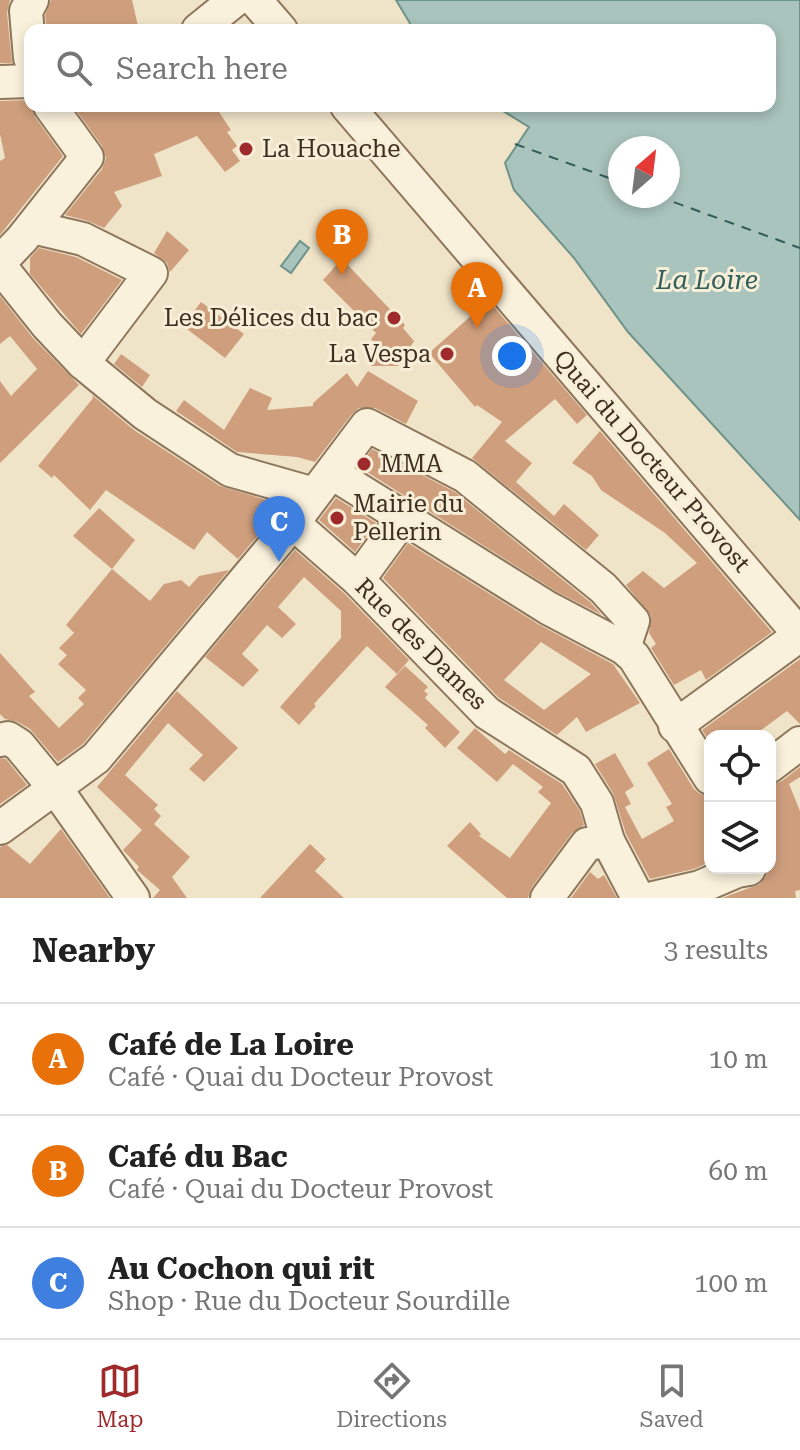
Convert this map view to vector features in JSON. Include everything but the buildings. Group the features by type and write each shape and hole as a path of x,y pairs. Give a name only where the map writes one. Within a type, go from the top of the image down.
{"street":[{"path":"207,24 235,0"},
{"path":"255,0 276,24"},
{"path":"19,8 24,31"},
{"path":"0,82 24,81"},
{"path":"54,112 87,157 0,264 47,325 83,363 145,414 230,470 323,484 404,517 548,608 624,648 634,657 704,769"},
{"name":"Quai du Docteur Provost","path":"352,112 800,635"},
{"path":"32,227 83,239 151,273 83,363"},
{"path":"0,828 96,758 293,523 367,425 465,476 603,588 633,621 624,648"},
{"path":"358,580 404,517"},
{"name":"Rue des Dames","path":"293,523 358,580 487,713 576,770 597,803 608,841 638,898"},
{"path":"675,726 800,635"},
{"path":"0,740 8,738 19,745 54,787 133,898"},
{"path":"776,761 800,743"},
{"path":"547,898 587,844 608,841"},
{"path":"653,898 700,887 737,871 751,878"}],"water":[{"name":"La Loire","path":"396,0 800,0 800,520 628,332 574,258 514,190 505,163 529,127 505,112 776,112 776,24 410,24"},
{"path":"300,241 309,248 291,273 281,266"}],"ferry route":[{"path":"515,144 608,178"},
{"path":"680,204 800,248"}],"place":[{"name":"La Houache","path":"246,149"},
{"name":"Café du Bac","path":"342,275"},
{"name":"Les Délices du bac","path":"394,318"},
{"name":"Café de La Loire","path":"477,328"},
{"name":"La Vespa","path":"447,354"},
{"name":"MMA","path":"364,464"},
{"name":"Mairie du Pellerin","path":"337,518"},
{"name":"Au Cochon qui rit","path":"279,562"}]}
